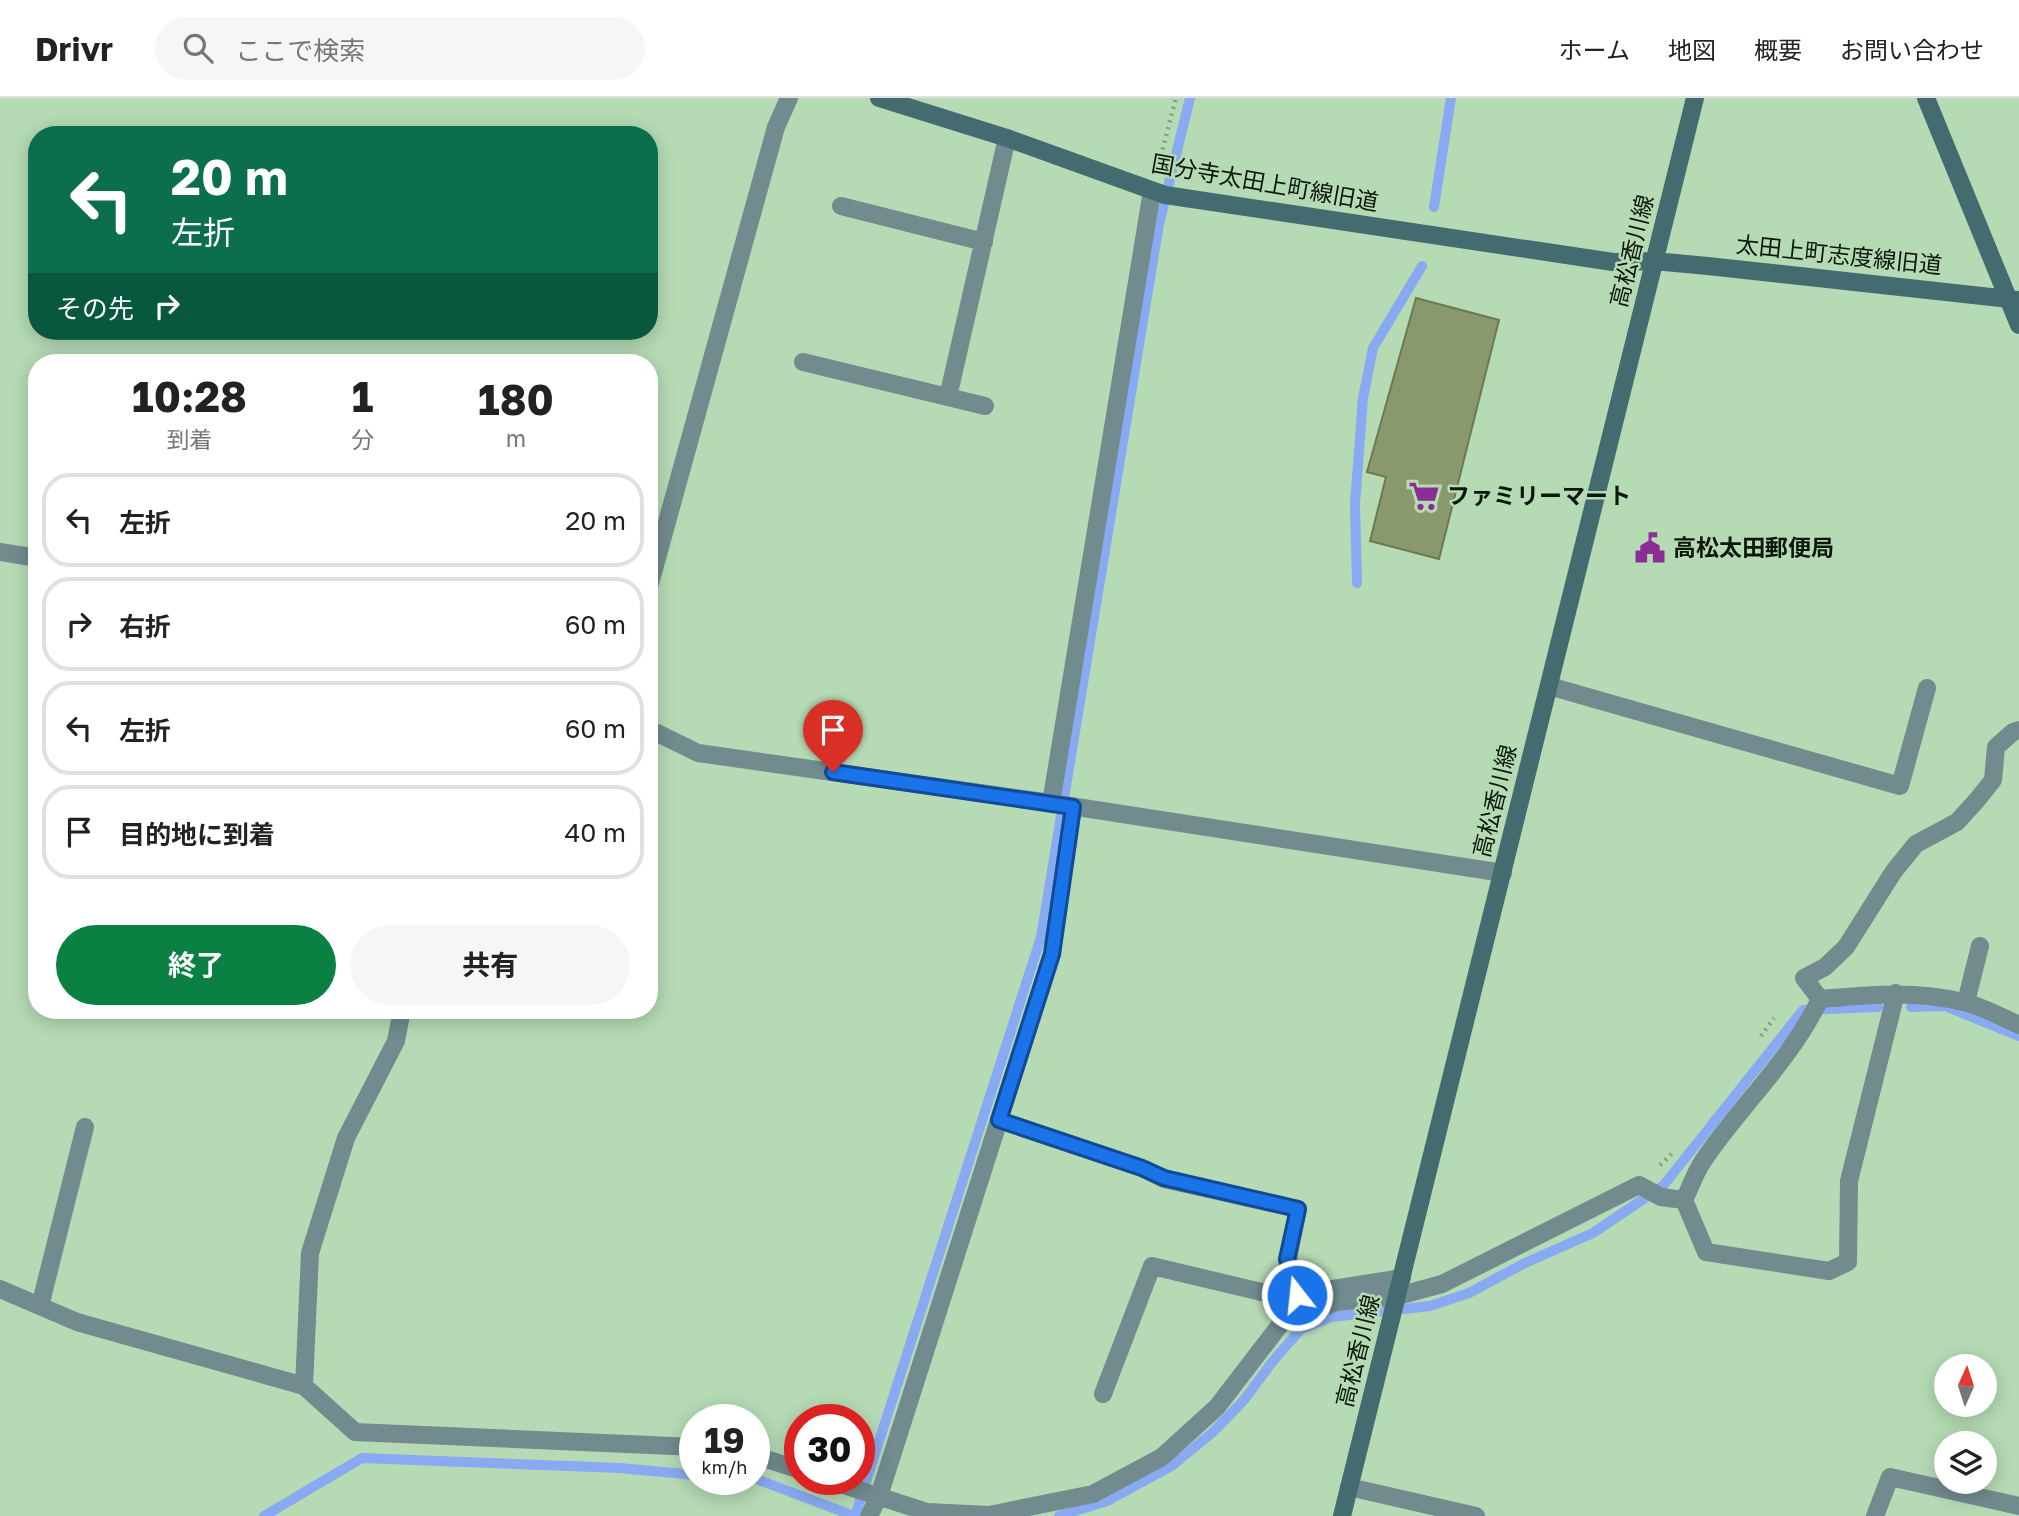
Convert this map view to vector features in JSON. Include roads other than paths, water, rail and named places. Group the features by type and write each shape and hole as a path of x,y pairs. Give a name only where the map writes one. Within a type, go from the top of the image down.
{"main road":[{"name":"国分寺太田上町線旧道","path":"879,98 1007,138 1163,194 1613,262 1654,261"},
{"name":"高松香川線","path":"1342,1516 1695,98"},
{"path":"1926,98 2014,299 2019,325"},
{"name":"太田上町志度線旧道","path":"1654,261 2014,299"}],"street":[{"path":"658,554 776,127 789,98"},
{"path":"948,397 1007,138"},
{"path":"1163,194 1062,805 1052,954 999,1120 868,1500 927,1512 989,1515 1093,1494 1162,1457 1217,1407 1283,1321 1336,1302 1441,1284 1639,1185 1661,1197 1684,1200"},
{"path":"841,206 985,242"},
{"path":"803,362 985,406"},
{"path":"0,552 28,557"},
{"path":"1549,686 1900,786 1927,688"},
{"path":"1817,1006 1804,978 1825,967 1846,947 1894,871 1916,844 1956,822 1977,800 1993,780 1996,747 2019,730"},
{"path":"658,733 698,753 1062,805 1503,873"},
{"path":"1966,1002 1980,946"},
{"path":"1896,993 1849,1181 1848,1262 1829,1271 1706,1252 1684,1200 1702,1163 1766,1083 1817,1006 1896,993 1931,995 1966,1002 2019,1025"},
{"path":"304,1386 310,1253 346,1138 396,1041 400,1019"},
{"path":"999,1120 1142,1168 1164,1178 1298,1209 1287,1259 1297,1295"},
{"path":"40,1306 85,1128"},
{"path":"1103,1394 1152,1266 1282,1297 1398,1292"},
{"path":"0,1289 77,1322 304,1386 355,1432 679,1446"},
{"path":"1875,1516 1890,1477 2019,1506"},
{"path":"1349,1487 1476,1516"}],"waterway":[{"path":"855,1516 1041,937 1159,224 1190,98"},
{"path":"1434,207 1451,98"},
{"path":"1357,583 1355,504 1363,398 1373,348 1422,266"},
{"path":"1911,1007 1945,1006 2019,1036"},
{"path":"1059,1516 1107,1501 1173,1465 1213,1432 1244,1400 1301,1329 1331,1317 1430,1306 1469,1293 1523,1264 1593,1233 1663,1186 1803,1010 1878,1007"},
{"path":"264,1516 362,1458 620,1468 679,1474"},
{"path":"770,1484 854,1516"}],"place":[{"name":"ファミリーマート","path":"1424,496"},
{"name":"高松太田郵便局","path":"1650,548"}]}
